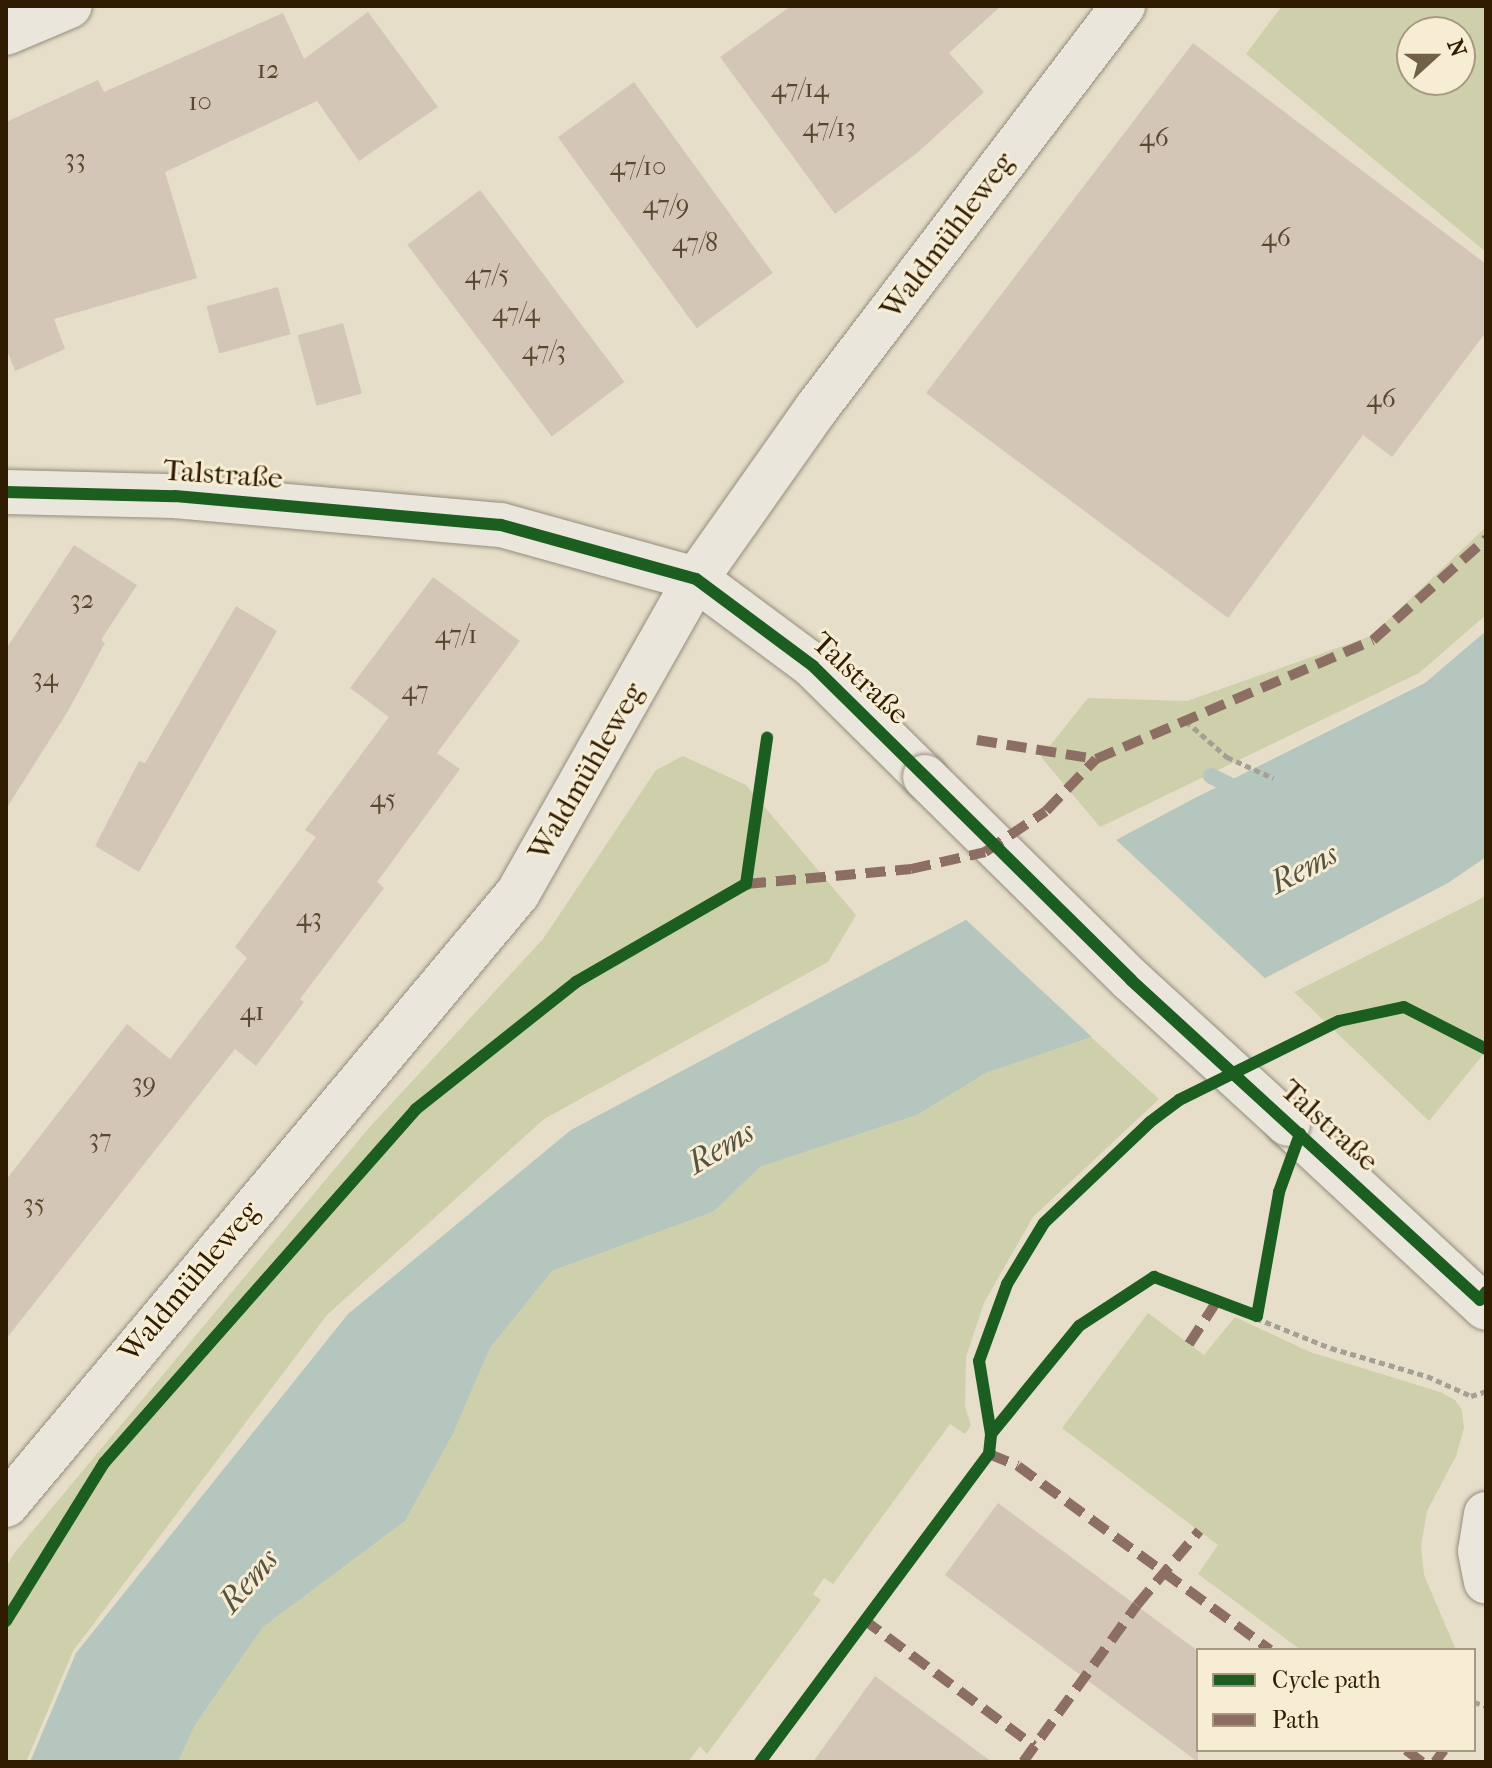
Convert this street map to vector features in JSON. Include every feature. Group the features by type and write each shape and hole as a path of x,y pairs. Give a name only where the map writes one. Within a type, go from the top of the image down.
{"street":[{"path":"6,33 70,6"},
{"name":"Waldmühleweg","path":"6,1505 196,1274 518,893 696,579 816,409 1123,6"},
{"name":"Talstraße","path":"6,492 175,496 501,525 696,579 813,666 1131,980 1484,1300"},
{"path":"1486,1514 1480,1551 1486,1581"}],"path":[{"path":"1186,721 1227,757 1273,778"},
{"path":"1272,1054 1339,1021 1404,1007 1486,1049"},
{"path":"760,1762 863,1619 989,1454 991,1434 979,1361 1007,1284 1044,1223 1150,1122 1192,1093"},
{"path":"1257,1316 1279,1192 1294,1129"},
{"path":"991,1434 1079,1326 1154,1277 1331,1348 1427,1376 1471,1396 1486,1391"}],"green space":[{"path":"1282,6 1486,6 1486,252 1246,54"},
{"path":"1486,527 1486,615 1419,673 1100,827 1041,757 1088,698 1187,701 1371,636"},
{"path":"683,756 746,785 856,915 828,962 544,1119 327,1315 73,1651 26,1762 6,1762 6,1567 15,1552 368,1129 543,939 656,770"},
{"path":"1486,896 1486,1051 1429,1121 1294,992"},
{"path":"1091,1037 1159,1099 1033,1217 984,1303 966,1357 965,1407 971,1425 965,1434 950,1424 833,1584 824,1578 813,1594 821,1600 707,1754 700,1746 688,1762 178,1762 195,1725 263,1627 405,1521 453,1434 490,1348 552,1271 713,1212 760,1167 917,1115 986,1073"},
{"path":"1148,1313 1204,1355 1235,1317 1310,1352 1440,1392 1455,1400 1462,1410 1464,1428 1456,1456 1427,1511 1421,1546 1424,1575 1455,1648 1298,1648 1198,1574 1218,1545 1062,1428"}],"water":[{"name":"Rems","path":"1486,631 1486,857 1448,883 1265,978 986,1073 917,1115 760,1167 713,1212 552,1271 490,1348 453,1434 405,1521 263,1627 195,1725 178,1762 30,1762 76,1653 348,1314 571,1130 1193,799 1425,683"}],"pier":[{"path":"1113,837 1268,981 1095,1040 963,917"}],"building":[{"path":"791,6 1001,6 949,53 984,92 917,153 835,214 720,57"},
{"path":"368,12 438,107 359,161 317,101 165,172 197,278 54,319 65,349 15,371 6,347 6,122 98,80 104,92 283,13 304,59"},
{"path":"1193,43 1486,264 1486,332 1392,457 1363,435 1228,618 926,393"},
{"path":"634,82 773,273 697,328 558,137"},
{"path":"480,190 624,382 552,436 407,245"},
{"path":"278,287 291,334 219,353 207,306"},
{"path":"343,323 362,394 316,406 298,335"},
{"path":"74,545 137,585 101,640 105,643 68,711 6,809 6,649"},
{"path":"433,577 520,641 437,753 460,769 377,882 384,888 300,999 304,1002 256,1066 235,1049 6,1339 6,1180 127,1024 170,1059 247,958 235,947 316,837 305,830 389,717 350,688"},
{"path":"236,606 277,631 139,872 95,846 139,761 145,763"},
{"path":"998,1503 1196,1650 1198,1762 945,1575"},
{"path":"875,1676 992,1762 813,1762"}],"waterway":[{"path":"1211,776 1244,792"}],"marked path":[{"path":"740,888 746,884 911,869 985,852 1046,811 1096,759 1373,640 1486,539"},
{"path":"977,740 1096,759"},
{"path":"1189,1344 1217,1301"},
{"path":"989,1454 1018,1466 1267,1648"},
{"path":"1023,1762 1137,1605 1199,1531"},
{"path":"863,1619 1034,1746"},
{"path":"1409,1752 1422,1762"},
{"path":"1435,1762 1442,1752"}],"cycle path":[{"path":"6,492 175,496 501,525 696,579 813,666 1131,980 1480,1300 1486,1292"},
{"path":"6,1621 104,1463 416,1109 576,982 746,884 767,738"},
{"path":"760,1762 989,1454 991,1434 979,1361 1007,1284 1044,1223 1150,1122 1179,1100 1339,1021 1404,1007 1486,1049"},
{"path":"991,1434 1079,1326 1154,1277 1257,1316 1279,1192 1300,1134"}]}
